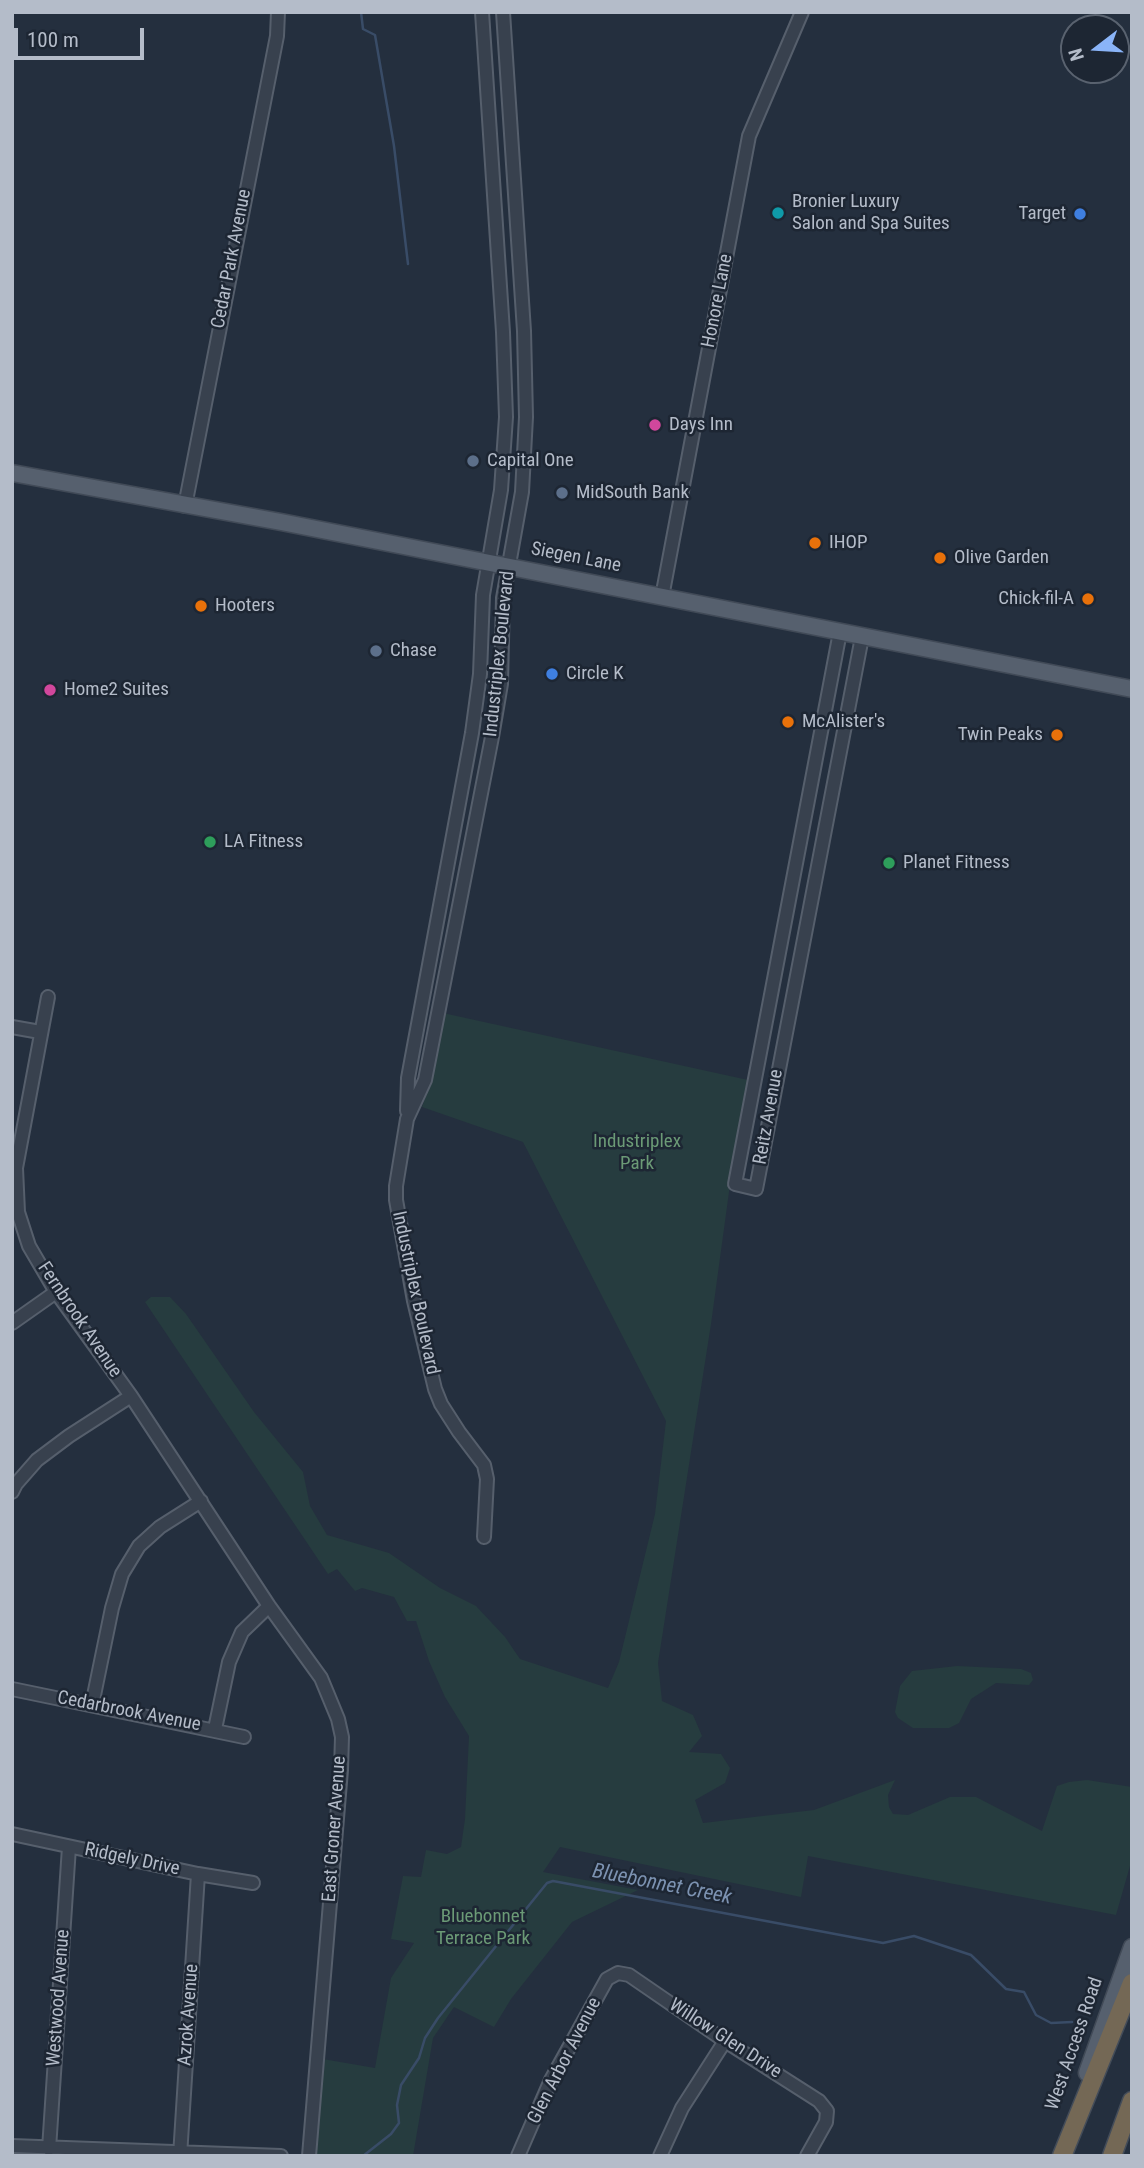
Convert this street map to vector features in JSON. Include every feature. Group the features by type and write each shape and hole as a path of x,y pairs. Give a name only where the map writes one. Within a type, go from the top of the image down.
{"highway":[{"path":"1060,2156 1132,1983"},
{"path":"1112,2156 1132,2101"}],"main road":[{"name":"Siegen Lane","path":"12,473 490,562 1132,689"},
{"name":"West Access Road","path":"1060,2156 1132,1947"}],"street":[{"name":"Cedar Park Avenue","path":"185,506 277,36 278,12"},
{"name":"Industriplex Boulevard","path":"482,12 503,332 506,417 501,490 483,596 480,674 472,733 408,1079 407,1119 396,1186 402,1238 424,1351 435,1389 453,1423 484,1465 487,1479 484,1537"},
{"name":"Industriplex Boulevard","path":"407,1119 425,1080 492,737 501,684 503,598 522,492 526,417 524,331 503,12"},
{"name":"Honore Lane","path":"663,597 749,136 802,12"},
{"name":"Reitz Avenue","path":"841,632 735,1184 756,1189 862,637"},
{"name":"Fernbrook Avenue","path":"48,997 16,1168 18,1212 29,1246 56,1292 131,1396 201,1501"},
{"path":"12,1027 40,1032"},
{"path":"12,1323 56,1292"},
{"path":"12,1492 37,1460 131,1396"},
{"path":"92,1705 112,1608 122,1574 139,1546 160,1527 201,1501"},
{"name":"East Groner Avenue","path":"201,1501 269,1606 321,1678 335,1709 342,1737 309,2156"},
{"path":"215,1729 229,1662 242,1632 269,1606"},
{"name":"Cedarbrook Avenue","path":"12,1689 244,1737"},
{"name":"Ridgely Drive","path":"12,1834 198,1874 253,1883"},
{"name":"Westwood Avenue","path":"49,2149 69,1847"},
{"name":"Azrok Avenue","path":"180,2155 198,1874"},
{"name":"Willow Glen Drive","path":"618,1973 629,1975 725,2041 820,2101 827,2111 826,2122 807,2156"},
{"name":"Glen Arbor Avenue","path":"518,2156 551,2080 607,1979 618,1973"},
{"path":"660,2156 682,2108 725,2041"},
{"path":"12,2146 180,2155 281,2156"}],"green space":[{"path":"443,1013 748,1080 735,1148 711,1324 658,1663 662,1701 693,1715 702,1736 689,1752 721,1754 730,1768 725,1783 695,1800 703,1823 814,1810 895,1780 888,1795 893,1814 908,1815 950,1797 976,1797 1042,1831 1057,1786 1087,1780 1132,1787 1132,1859 1116,1915 808,1856 801,1897 560,1847 543,1872 638,1890 572,1922 511,1999 494,2027 454,2007 433,2038 413,2156 310,2156 317,2058 375,2068 391,1978 414,1943 391,1939 403,1876 421,1877 426,1850 447,1854 461,1847 469,1736 445,1697 429,1661 416,1621 407,1621 394,1597 362,1588 355,1591 337,1569 328,1574 145,1302 151,1297 170,1297 186,1314 254,1412 303,1472 310,1506 327,1535 389,1553 440,1588 476,1606 505,1637 520,1659 608,1688 619,1662 655,1514 666,1421 523,1142 422,1107 432,1078"},
{"path":"957,1666 1021,1669 1031,1673 1033,1680 1029,1685 996,1683 971,1699 959,1723 949,1728 913,1728 898,1718 895,1712 900,1686 912,1671"}],"waterway":[{"path":"361,12 363,29 375,35 394,146 408,264"},
{"name":"Bluebonnet Creek","path":"363,2156 391,2134 399,2123 397,2105 401,2085 419,2058 425,2038 438,2018 547,1883 553,1881 883,1943 914,1936 971,1955 1006,1989 1024,1992 1036,2015 1051,2023 1072,2022"}],"place":[{"name":"Bronier Luxury Salon and Spa Suites","path":"778,213"},
{"name":"Target","path":"1080,214"},
{"name":"Days Inn","path":"655,425"},
{"name":"Capital One","path":"473,461"},
{"name":"MidSouth Bank","path":"562,493"},
{"name":"IHOP","path":"815,543"},
{"name":"Olive Garden","path":"940,558"},
{"name":"Chick-fil-A","path":"1088,599"},
{"name":"Hooters","path":"201,606"},
{"name":"Chase","path":"376,651"},
{"name":"Circle K","path":"552,674"},
{"name":"Home2 Suites","path":"50,690"},
{"name":"McAlister's","path":"788,722"},
{"name":"Twin Peaks","path":"1057,735"},
{"name":"LA Fitness","path":"210,842"},
{"name":"Planet Fitness","path":"889,863"}],"park label":[{"name":"Industriplex Park","path":"637,1153"},
{"name":"Bluebonnet Terrace Park","path":"483,1928"}]}
